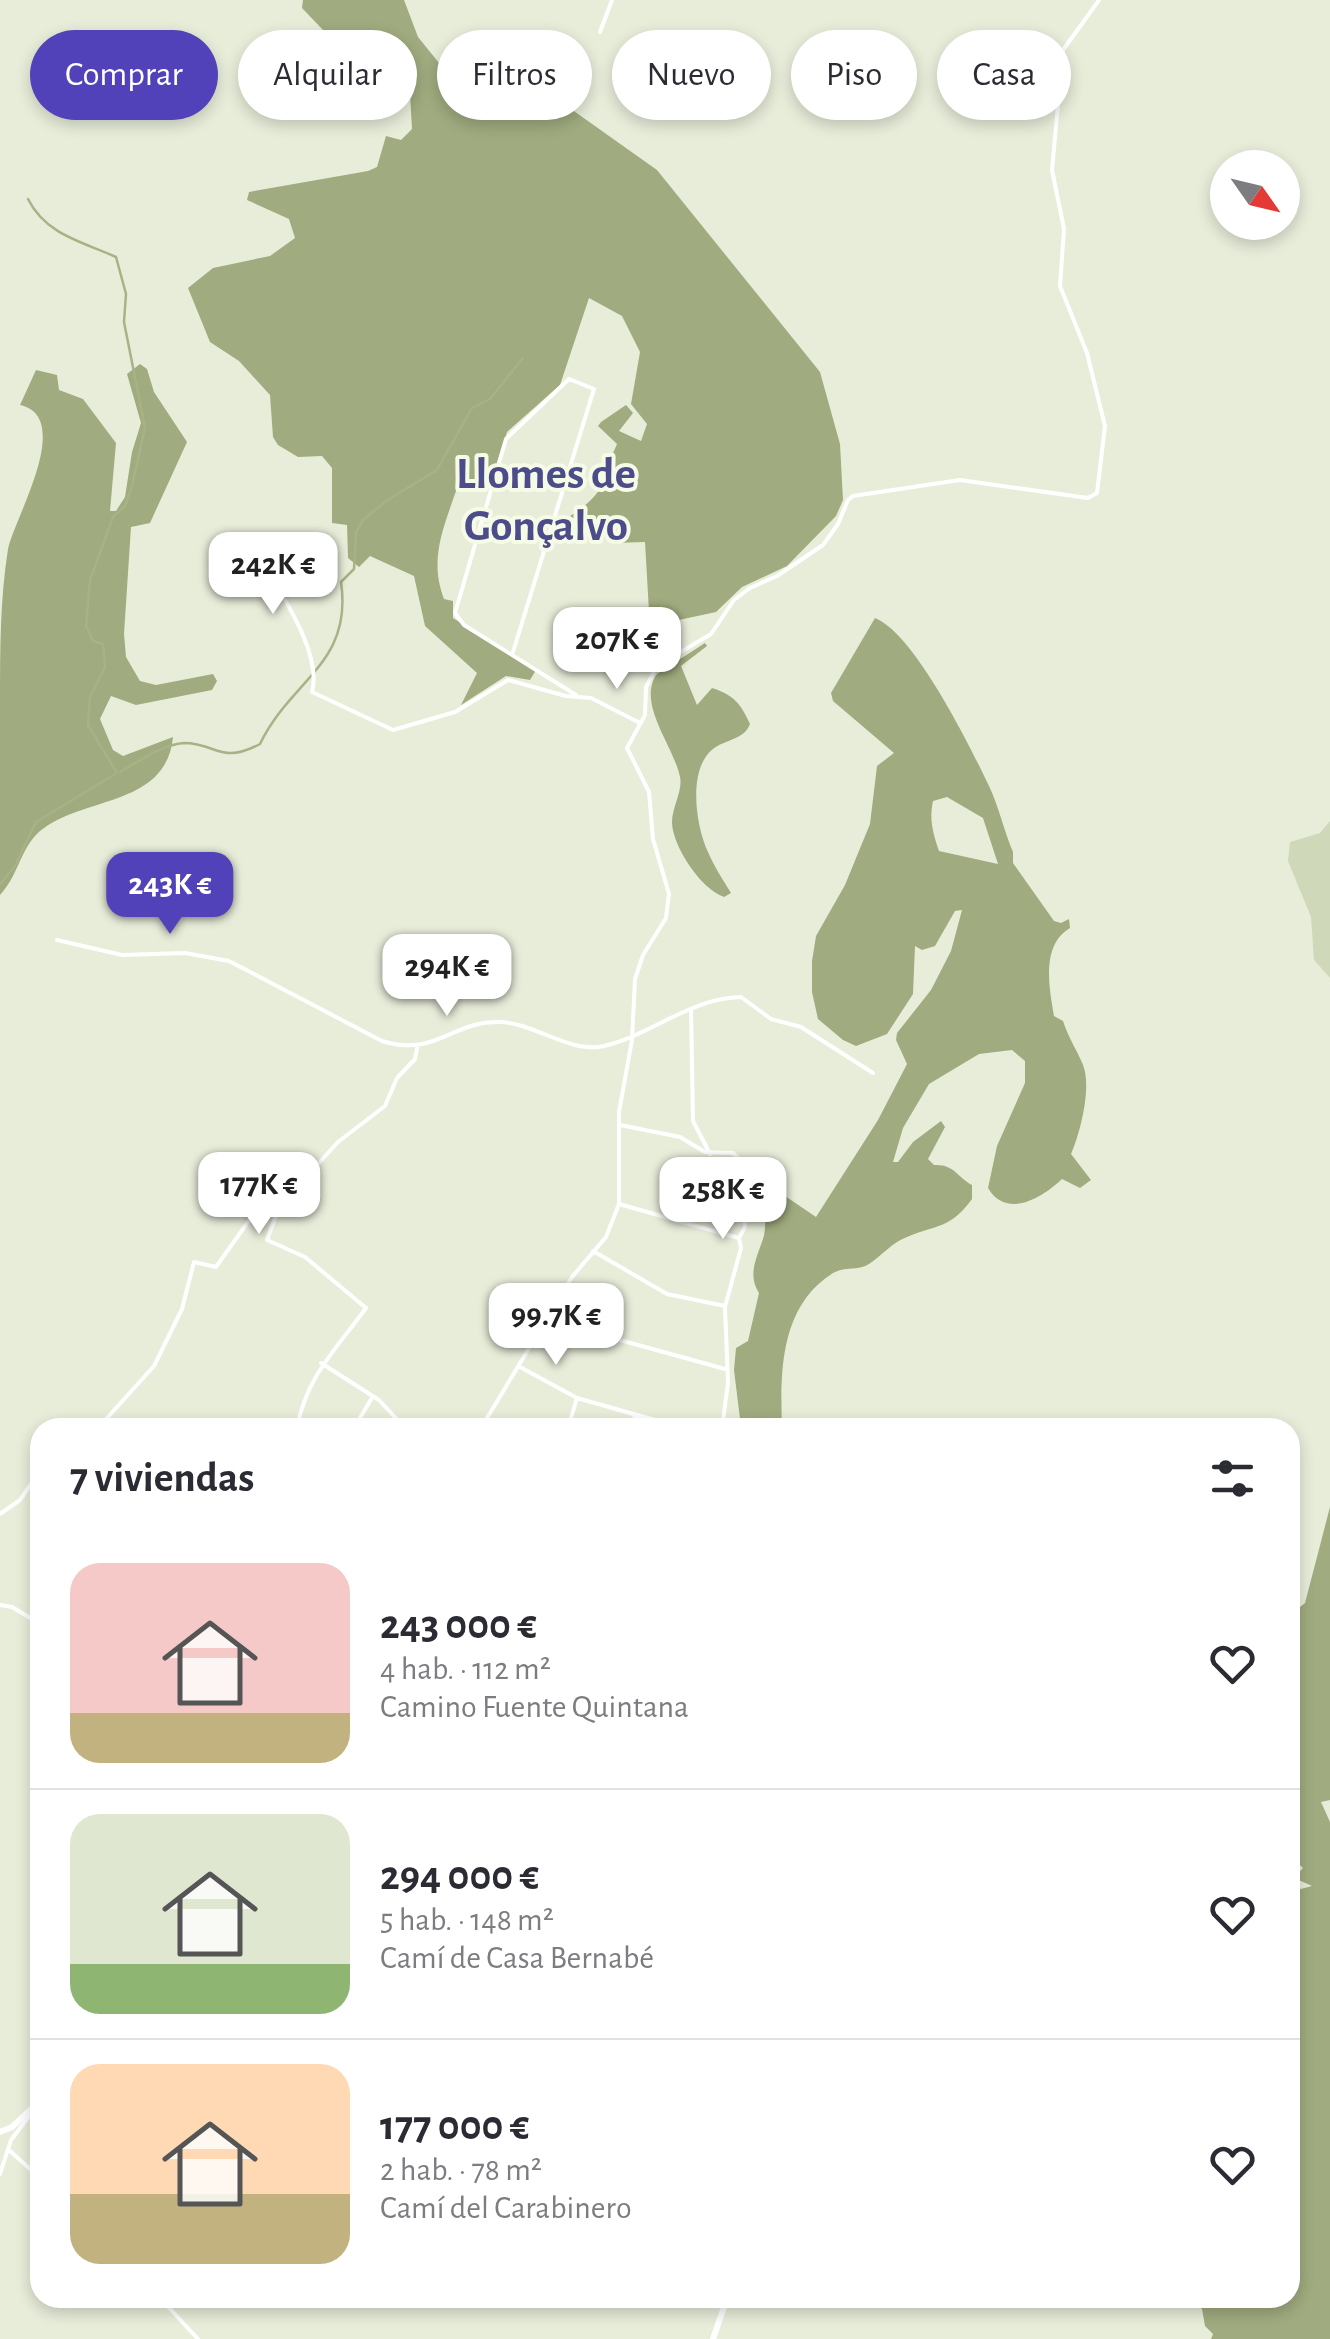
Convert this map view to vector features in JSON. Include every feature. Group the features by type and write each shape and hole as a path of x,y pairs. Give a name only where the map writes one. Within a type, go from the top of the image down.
{"main road":[{"path":"0,2132 12,2127 30,2110"},
{"path":"714,2339 724,2308"}],"street":[{"path":"600,32 612,0"},
{"path":"488,1418 552,1308 610,1231 619,1204 619,1107 632,1040 636,972 666,918 670,894 653,838 649,792 627,748 647,708 648,680 657,666 712,634 736,598 824,545 850,498 956,480 1088,498 1096,495 1104,426 1087,352 1060,286 1064,228 1052,170 1062,50 1098,0"},
{"path":"513,652 594,389 569,379 506,439 455,610 464,624 576,694 628,714 640,723"},
{"path":"259,556 316,668 312,692 393,730 455,712 506,680 566,696 576,694"},
{"path":"57,940 122,955 200,955 229,961 382,1042 417,1048 489,1022 518,1024 584,1047 632,1040 669,1016 733,998 747,999 766,1016 801,1027 873,1073"},
{"path":"691,1010 692,1116 710,1154"},
{"path":"107,1418 154,1366 182,1308 194,1262 216,1267 255,1212 298,1186 338,1142 385,1106 397,1078 415,1060 417,1048"},
{"path":"620,1124 680,1137 710,1154 733,1153 742,1161 745,1228 739,1238 741,1248 726,1306 728,1382 723,1418"},
{"path":"274,1198 278,1210 267,1240 304,1257 366,1308 321,1364 301,1402 299,1418"},
{"path":"619,1204 739,1238"},
{"path":"593,1251 667,1294 726,1306"},
{"path":"552,1308 609,1337 725,1368"},
{"path":"321,1364 372,1396 395,1418"},
{"path":"520,1368 577,1398 646,1418"},
{"path":"360,1418 372,1396"},
{"path":"571,1418 577,1398"},
{"path":"0,1514 20,1500 30,1486"},
{"path":"0,1605 30,1618"},
{"path":"0,2174 11,2140 30,2113"},
{"path":"9,2150 30,2169"},
{"path":"169,2308 198,2339"}],"green space":[{"path":"303,0 404,0 415,30 323,30 302,8"},
{"path":"417,34 437,61 437,120 587,120 657,170 820,372 840,444 843,500 836,516 787,566 742,587 716,612 665,623 656,621 649,612 645,542 613,543 570,516 598,492 617,444 598,426 601,422 626,405 633,413 619,431 641,441 647,424 631,404 640,352 622,316 589,298 560,385 507,432 489,488 468,485 456,491 447,518 439,545 438,571 444,599 453,601 453,618 536,670 530,680 506,676 461,705 477,673 425,626 414,576 370,556 359,567 348,558 347,525 332,523 332,468 322,456 298,457 278,445 273,437 270,395 239,361 210,342 188,288 213,268 270,256 295,238 289,219 247,200 249,192 368,171 377,167 386,136 401,140 412,129 412,120 417,120"},
{"path":"140,364 147,369 154,392 187,442 150,523 131,527 126,657 140,681 156,685 213,674 217,681 212,690 136,705 111,696 100,719 113,750 123,756 173,737 167,761 137,790 73,813 36,835 0,895 3,587 8,549 42,448 42,428 36,413 20,405 36,370 57,375 59,390 83,399 116,443 110,511 116,511 125,497 141,423 127,374"},
{"path":"875,618 907,645 940,693 996,802 1013,863 1054,921 1069,919 1070,928 1061,935 1051,956 1049,980 1054,1016 1063,1021 1085,1074 1084,1110 1071,1154 1091,1180 1080,1188 1062,1179 1045,1193 1015,1204 996,1198 988,1188 997,1146 1025,1083 1025,1061 1012,1050 979,1054 929,1084 903,1128 893,1162 898,1162 913,1142 941,1121 945,1127 928,1159 934,1165 951,1169 972,1185 972,1199 950,1221 901,1240 865,1266 833,1273 816,1287 802,1303 787,1342 782,1418 740,1418 734,1370 736,1348 748,1341 759,1293 753,1273 764,1233 763,1181 816,1217 878,1120 907,1064 896,1040 897,1033 931,990 951,951 962,910 955,911 935,946 922,950 915,946 913,994 887,1034 856,1046 818,1019 812,992 816,936 845,885 870,824 877,766 894,753 833,701 831,693","holes":["947,797 983,818 998,864 939,851 932,826 933,801"]},
{"path":"705,643 707,646 681,666 697,705 712,688 736,701 750,724 744,733 713,749 705,758 697,784 697,814 704,841 731,893 724,897 698,876 677,844 672,823 680,777 651,698 657,674"},
{"path":"1330,821 1330,978 1314,960 1311,917 1288,861 1290,842 1320,833"},
{"path":"1330,1507 1330,1800 1321,1802 1330,1822 1330,2339 1211,2339 1213,2334 1205,2326 1201,2308 1300,2308 1300,1889 1312,1886 1300,1881 1300,1607 1305,1603"}],"waterway":[{"path":"0,884 15,866 36,822 117,773 88,725 90,697 105,667 103,644 93,641 86,626 90,580 113,517 125,506 145,428 124,322 126,294 116,257 55,229 28,199"},
{"path":"120,772 176,744 195,744 227,753 260,744 329,652 338,633 341,582 354,569 356,532 364,519 437,470 472,408 490,399 523,358"}],"district":[{"name":"Llomes de Gonçalvo","path":"546,500"}]}
